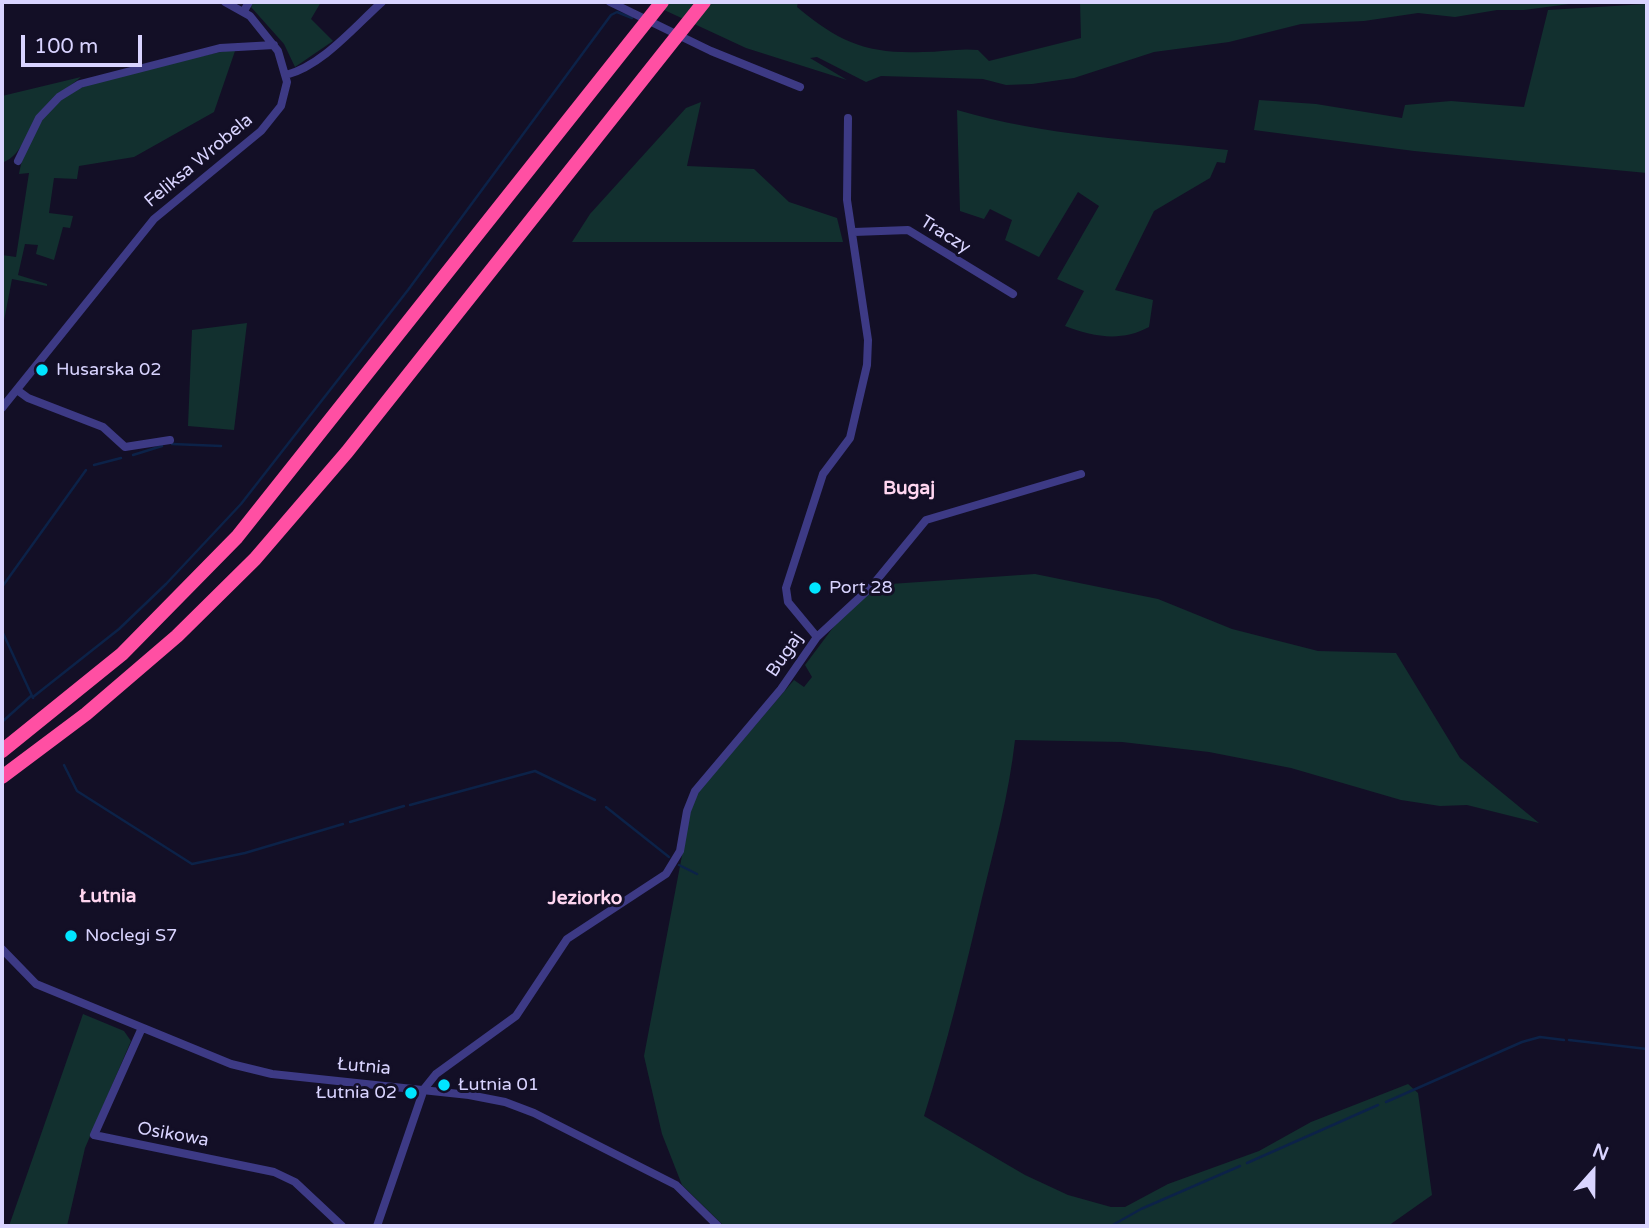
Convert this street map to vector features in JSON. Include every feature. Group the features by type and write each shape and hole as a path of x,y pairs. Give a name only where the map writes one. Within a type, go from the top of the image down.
{"highway":[{"path":"2,751 52,714 122,654 237,537 662,2"},
{"path":"2,777 86,714 177,636 255,559 347,452 704,2"}],"street":[{"path":"225,2 244,11 274,45 286,75 301,70 332,47 382,2"},
{"path":"244,11 249,2"},
{"path":"610,2 711,51 800,87"},
{"path":"18,162 39,118 59,97 80,83 220,48 274,45"},
{"name":"Feliksa Wrobela","path":"2,408 154,219 271,122 284,98 286,75"},
{"name":"Bugaj","path":"425,1089 436,1074 520,1012 567,939 666,874 680,851 687,811 695,791 781,689 817,637 788,602 786,588 823,474 850,438 867,365 868,340 846,169 848,118"},
{"name":"Traczy","path":"854,232 908,230 1013,294"},
{"path":"18,390 27,398 103,427 125,447 170,440"},
{"path":"817,637 871,587 922,522 1081,474"},
{"name":"Łutnia","path":"2,949 36,984 141,1030 230,1064 272,1074 425,1089 505,1102 534,1113 676,1185 718,1226"},
{"name":"Osikowa","path":"141,1030 94,1135 274,1172 295,1182 342,1226"},
{"path":"377,1226 425,1089"}],"green space":[{"path":"253,2 321,2 311,19 333,41 295,67 284,44 251,7"},
{"path":"647,2 798,2 797,7 812,19 855,44 903,52 978,50 989,61 1081,38 1080,2 1647,2 1569,4 1524,10 1497,10 1455,17 1418,13 1364,21 1301,24 1229,42 1154,52 1074,78 1006,85 983,79 881,76 866,82 817,57 810,58 847,80 746,48"},
{"path":"1647,4 1647,173 1414,151 1254,130 1259,100 1316,104 1402,118 1405,105 1451,101 1524,107 1548,10"},
{"path":"229,50 235,51 214,112 134,157 79,166 77,179 54,178 49,213 73,216 70,228 63,227 54,260 36,254 38,245 25,244 18,275 47,286 12,279 2,331 2,255 16,257 29,173 19,174 28,143 51,107 73,91 92,83"},
{"path":"81,77 46,105 21,147 2,163 2,96"},
{"path":"701,102 687,166 754,169 789,202 837,218 843,242 572,242 590,214 686,108"},
{"path":"957,110 1023,126 1228,150 1225,163 1217,162 1210,178 1154,211 1115,290 1153,300 1149,327 1128,335 1107,336 1065,326 1084,291 1057,279 1099,206 1078,192 1039,257 1005,240 1012,220 990,209 984,219 960,211"},
{"path":"247,323 234,430 188,426 192,330"},
{"path":"1035,574 1158,599 1232,629 1318,651 1396,653 1460,758 1539,823 1467,805 1440,806 1401,800 1291,768 1209,752 1122,742 1015,740 997,839 955,1007 924,1116 1025,1175 1068,1195 1111,1207 1125,1207 1168,1184 1259,1151 1311,1122 1408,1084 1418,1093 1432,1195 1388,1226 724,1226 682,1185 662,1134 644,1056 691,808 698,792 794,680 804,687 812,677 805,665 835,625 876,585"},
{"path":"83,1014 124,1031 131,1041 85,1148 67,1226 9,1226"}],"waterway":[{"path":"33,697 119,629 166,584 241,504 408,290 611,15 617,12 632,18"},
{"path":"172,444 221,446"},
{"path":"133,455 162,446"},
{"path":"94,465 121,458"},
{"path":"2,587 86,470"},
{"path":"2,631 33,698"},
{"path":"2,722 31,696"},
{"path":"64,765 77,791 192,864 245,853 343,824"},
{"path":"410,805 535,771 595,800"},
{"path":"350,822 404,806"},
{"path":"606,807 669,857"},
{"path":"679,865 697,874"},
{"path":"1386,1102 1522,1042 1540,1037 1564,1040"},
{"path":"1569,1040 1647,1049"},
{"path":"1247,1163 1378,1105"},
{"path":"1111,1226 1141,1209 1240,1166"}],"place":[{"name":"Husarska 02","path":"42,370"},
{"name":"Port 28","path":"815,588"},
{"name":"Noclegi S7","path":"71,936"},
{"name":"Łutnia 01","path":"444,1085"},
{"name":"Łutnia 02","path":"411,1093"}],"district":[{"name":"Bugaj","path":"909,489"},
{"name":"Łutnia","path":"108,897"},
{"name":"Jeziorko","path":"585,899"}]}
